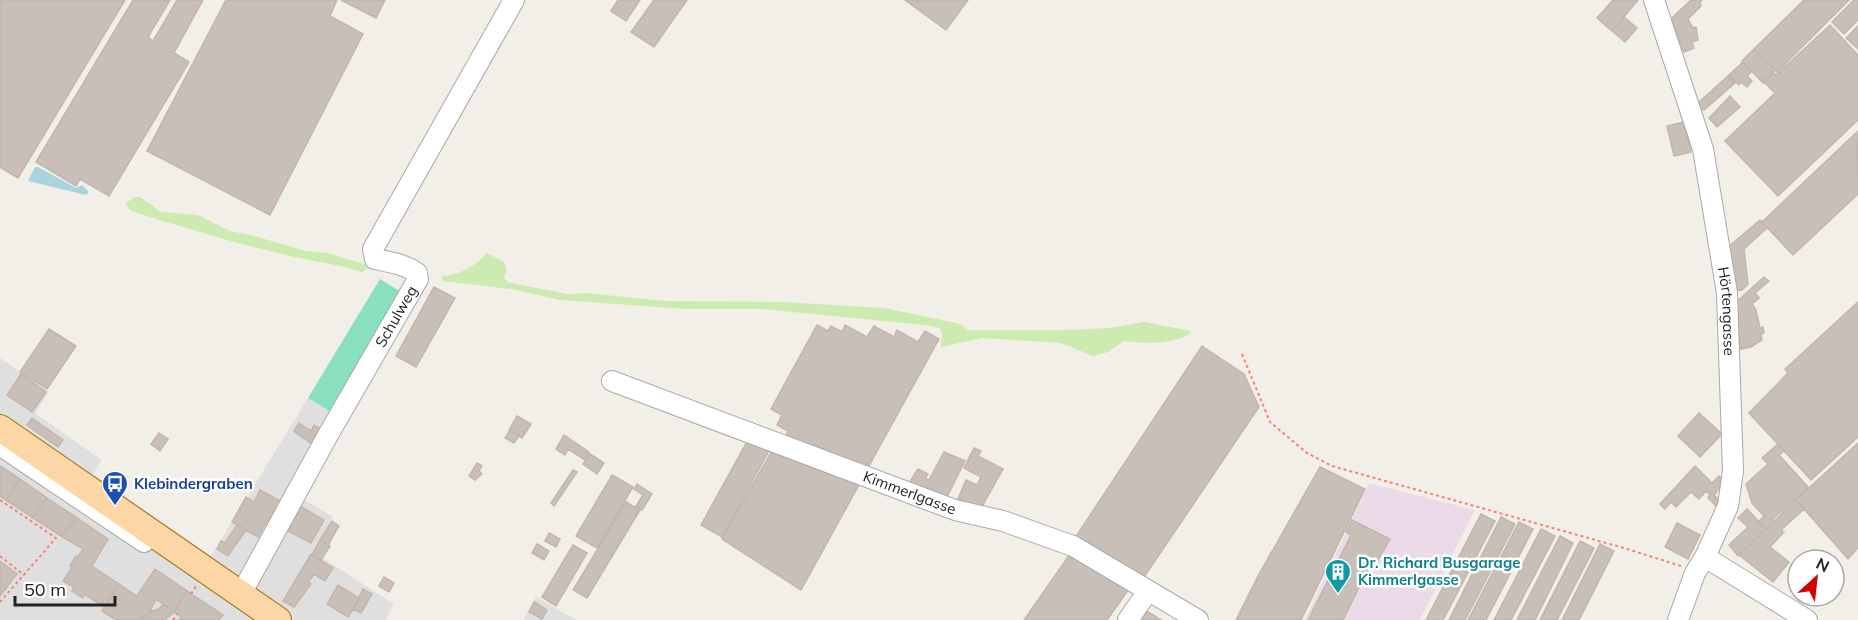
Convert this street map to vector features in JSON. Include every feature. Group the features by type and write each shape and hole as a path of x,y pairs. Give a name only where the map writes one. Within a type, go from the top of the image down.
{"main road":[{"path":"6,444 274,617"}],"street":[{"name":"Schulweg","path":"241,594 417,279 417,273 413,270 399,264 375,259 373,249 514,0"},
{"name":"Hörtengasse","path":"1654,0 1703,149 1726,292 1733,471 1728,507 1700,565 1678,620"},
{"name":"Kimmerlgasse","path":"612,381 955,510 1003,521 1073,546 1198,620"},
{"path":"6,444 232,600 274,617"},
{"path":"1700,565 1807,620"},
{"path":"1128,620 1148,591"}],"path":[{"path":"1242,354 1270,422 1307,453 1332,466 1658,557 1700,565"},
{"path":"0,500 56,538 0,602"},
{"path":"0,556 24,575"},
{"path":"173,620 177,614"}],"shaded area":[{"path":"0,358 49,392 35,413 102,460 93,474 211,556 308,398 336,415 298,496 333,517 315,553 394,604 386,620 0,620"},
{"name":"Dr. Richard Busgarage Kimmerlgasse","path":"1369,483 1475,510 1420,620 1305,620"},
{"path":"536,597 577,620 523,620"}],"green space":[{"path":"134,197 140,197 161,212 198,215 230,231 306,251 327,253 371,266 362,272 208,234 131,211 125,204"},
{"path":"487,253 504,262 507,269 504,278 507,282 568,294 586,293 665,301 783,302 884,308 961,324 966,330 1065,330 1109,328 1144,322 1191,331 1189,335 1165,342 1124,341 1108,352 1093,356 1061,343 982,338 941,347 940,328 924,325 762,309 686,309 560,300 511,289 442,281 442,276 466,269"},
{"path":"380,279 406,295 336,415 308,398"}],"water":[{"path":"35,167 76,188 82,185 89,192 86,195 28,181"}],"building":[{"path":"0,0 125,0 18,178 0,167"},
{"path":"133,0 170,0 148,37 153,41 177,0 203,0 174,53 189,62 109,196 80,179 76,186 36,162"},
{"path":"226,0 337,0 330,16 363,34 270,215 147,151"},
{"path":"341,0 385,0 376,18"},
{"path":"618,0 640,0 626,21 611,11"},
{"path":"654,0 687,0 654,47 631,32"},
{"path":"905,0 968,0 946,30"},
{"path":"1613,0 1638,0 1612,31 1597,18"},
{"path":"1691,0 1702,0 1701,6 1688,19 1693,28 1696,27 1698,40 1692,42 1694,48 1684,52 1671,19"},
{"path":"1804,0 1849,0 1777,72 1754,49"},
{"path":"1854,0 1858,0 1858,20 1844,34 1832,22"},
{"path":"1624,17 1637,28 1625,42 1612,31"},
{"path":"1830,25 1858,55 1858,120 1778,196 1725,141 1775,93 1764,82 1773,72 1776,75"},
{"path":"1858,26 1858,49 1846,38"},
{"path":"1754,49 1775,70 1763,83 1742,61"},
{"path":"1743,62 1752,71 1747,76 1752,81 1747,87 1741,82 1739,85 1729,75"},
{"path":"1728,76 1735,83 1704,110 1697,104"},
{"path":"1730,96 1740,107 1717,127 1709,118"},
{"path":"1684,122 1691,152 1674,156 1667,126"},
{"path":"1857,132 1858,194 1793,255 1762,222"},
{"path":"1760,220 1767,228 1744,249 1748,284 1742,290 1733,291 1727,248"},
{"path":"1764,277 1769,281 1755,293 1759,298 1752,304 1756,310 1760,328 1763,327 1762,340 1751,347 1741,349 1733,305"},
{"path":"434,287 455,298 416,367 396,356"},
{"path":"1858,302 1858,437 1811,480 1749,413 1788,373 1785,369"},
{"path":"817,325 828,331 831,326 842,332 845,325 867,337 874,326 894,337 897,330 918,342 925,331 939,339 865,473 813,444 809,450 785,437 788,431 777,425 782,415 771,409"},
{"path":"49,329 76,346 47,389 20,372"},
{"path":"1202,346 1244,374 1259,407 1142,580 1073,541"},
{"path":"21,374 46,392 32,412 7,395"},
{"path":"1699,413 1722,434 1700,457 1678,436"},
{"path":"517,416 531,424 522,438 509,430"},
{"path":"32,418 63,440 58,447 27,425"},
{"path":"299,423 311,431 314,425 321,429 312,444 294,431"},
{"path":"510,430 519,436 514,443 505,438"},
{"path":"159,433 168,439 160,451 151,444"},
{"path":"564,435 589,452 585,460 568,449 565,455 556,449"},
{"path":"749,438 770,449 722,537 701,525"},
{"path":"1858,443 1858,548 1848,559 1846,548 1838,548 1796,500"},
{"path":"1778,444 1784,451 1779,455 1808,487 1773,519 1774,521 1766,529 1759,521 1764,516 1752,503 1746,484 1768,464 1762,458"},
{"path":"974,448 981,451 978,456 1003,469 980,510 958,499 966,480 977,485 981,477 964,468"},
{"path":"773,449 860,483 801,590 722,539"},
{"path":"944,452 965,461 946,499 921,486 920,489 909,483 918,469 928,474 925,478 929,480"},
{"path":"590,454 604,463 597,474 583,464"},
{"path":"477,463 482,466 479,471 482,474 475,480 469,476"},
{"path":"0,466 20,479 6,500 0,496"},
{"path":"1695,466 1712,483 1719,476 1725,482 1714,495 1720,501 1718,508 1708,498 1710,495 1706,491 1699,499 1691,492 1676,507 1671,502 1665,509 1660,504"},
{"path":"1320,467 1365,489 1301,620 1236,620 1258,576"},
{"path":"573,470 577,472 554,506 551,503"},
{"path":"612,475 633,487 597,548 576,536"},
{"path":"20,479 47,498 33,518 6,500"},
{"path":"637,484 652,494 642,510 636,506 643,495 634,489"},
{"path":"260,490 282,502 258,537 232,522 246,497 254,502"},
{"path":"47,498 77,518 61,536 33,518"},
{"path":"1796,500 1804,509 1781,530 1784,532 1770,547 1786,560 1786,566 1773,582 1739,555"},
{"path":"626,502 640,510 587,598 573,590"},
{"path":"298,505 324,520 311,543 284,529"},
{"path":"1747,509 1766,529 1738,556 1729,545 1748,527 1738,518"},
{"path":"1481,514 1495,521 1443,620 1426,620"},
{"path":"1501,517 1515,524 1465,620 1449,620"},
{"path":"77,518 108,539 92,566 119,584 104,607 84,594 83,598 72,591 74,587 63,581 76,556 78,557 83,549 61,536"},
{"name":"Dr. Richard Busgarage Kimmerlgasse","path":"1352,520 1390,539 1373,569 1369,567 1343,620 1308,620 1351,535 1346,532"},
{"path":"332,521 339,526 328,545 320,540"},
{"path":"1519,522 1533,529 1486,620 1468,620"},
{"path":"1677,523 1700,535 1688,559 1665,547"},
{"path":"237,525 246,530 228,556 217,549 221,541 225,543"},
{"path":"1541,529 1555,536 1511,620 1494,620"},
{"path":"549,533 560,539 556,547 545,541"},
{"path":"1560,536 1573,543 1535,620 1517,620"},
{"path":"320,540 330,546 321,560 312,555"},
{"path":"1580,541 1594,548 1557,620 1540,620"},
{"path":"537,544 549,551 544,560 532,553"},
{"path":"1600,544 1614,551 1579,620 1562,620"},
{"path":"573,545 587,553 556,606 542,597"},
{"path":"311,554 333,568 325,581 314,574 308,583 311,584 294,607 283,601"},
{"path":"1070,554 1129,589 1107,620 1024,620"},
{"path":"0,561 17,574 0,596"},
{"path":"155,569 187,591 174,612 156,599 147,617 144,615 141,620 116,620 102,611 119,584 137,596"},
{"path":"384,577 394,583 389,592 379,586"},
{"path":"338,585 360,599 348,617 327,604"},
{"path":"363,589 372,594 361,613 353,609"},
{"path":"187,591 223,615 219,620 179,620 182,617 174,612"},
{"path":"534,602 547,610 542,619 529,612"},
{"path":"164,604 174,612 165,620 141,620 144,615 147,617 151,611 157,610"},
{"path":"1145,610 1161,620 1138,620"}],"place":[{"name":"Klebindergraben","path":"115,507"},
{"name":"Dr. Richard Busgarage Kimmerlgasse","path":"1338,595"}]}
